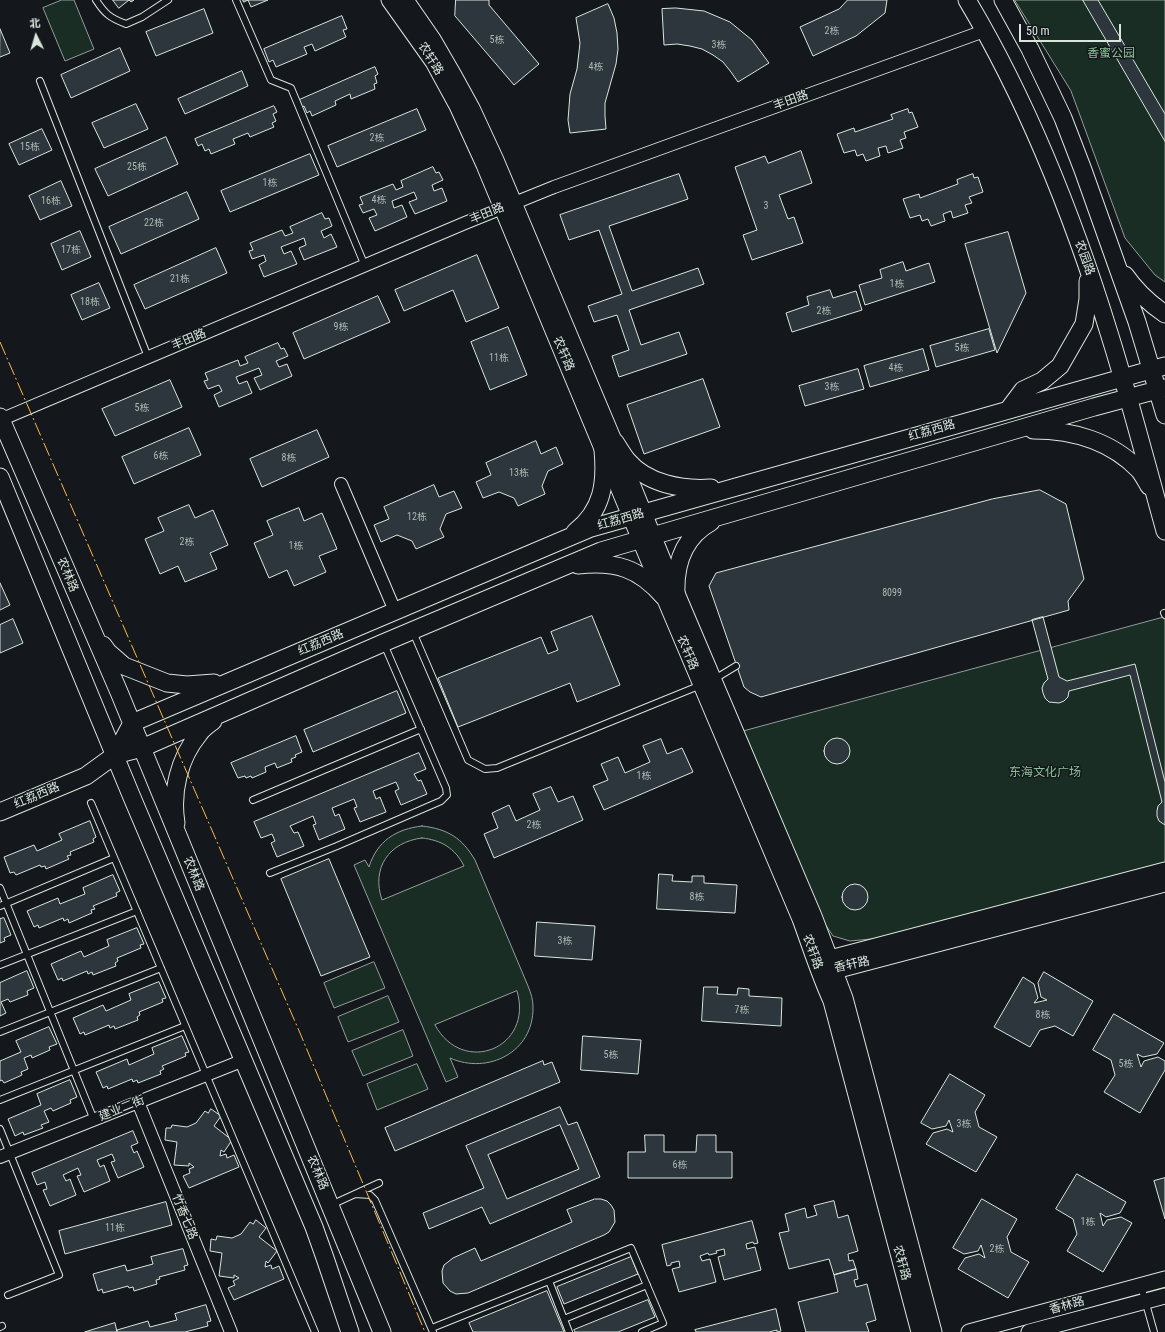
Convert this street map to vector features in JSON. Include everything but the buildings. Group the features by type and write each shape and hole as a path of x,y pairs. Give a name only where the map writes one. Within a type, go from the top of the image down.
{"main road":[{"name":"农园路","path":"967,0 1001,62 1035,134 1088,268 1111,336 1165,531"},
{"path":"1003,0 1030,49 1063,118 1137,322 1158,368 1165,415"},
{"path":"1117,264 1134,288 1154,307 1165,314"},
{"path":"1008,410 1023,390 1042,381 1060,366 1084,324 1088,299 1088,268"},
{"name":"红荔西路","path":"115,755 132,723 591,528 1158,368"},
{"name":"红荔西路","path":"0,812 86,776 115,755 142,748 412,630 601,551 1161,389"},
{"name":"农林路","path":"0,419 132,723 382,1332"},
{"path":"1016,430 1048,430 1078,434 1104,444 1123,456 1139,471 1155,494"},
{"path":"564,539 581,526 594,512 604,483 609,446 641,472 651,478 679,488 704,489 737,487"},
{"name":"农林路","path":"0,477 115,755 314,1227 350,1332"},
{"path":"553,571 575,566 609,564 640,574 670,595 678,565 691,537 704,525 721,516"},
{"path":"91,630 108,652 124,666 167,683 187,685 209,684 238,678"},
{"path":"178,837 175,816 176,783 189,748 200,732 235,708"}],"street":[{"name":"农轩路","path":"389,0 433,62 453,99 484,165 508,206"},
{"name":"农轩路","path":"406,0 433,39 472,108 508,206 670,595 707,682 814,916 845,998 934,1332"},
{"name":"丰田路","path":"0,419 554,187 984,31"},
{"path":"341,484 395,611"},
{"name":"农轩路","path":"707,682 800,919 819,969 822,983 831,1001 919,1332"},
{"name":"香轩路","path":"819,969 1165,870"},
{"name":"香轩路","path":"833,965 1165,884"},
{"name":"建业二街","path":"5,1155 244,1060"},
{"name":"竹香七路","path":"138,1102 231,1332"},
{"name":"香林路","path":"969,1332 1165,1279"},
{"name":"香林路","path":"1029,1332 1165,1296"}],"lane":[{"path":"96,0 102,9 113,19 126,24 142,17 168,0"},
{"path":"236,0 271,80 291,88 365,266"},
{"path":"40,81 148,357"},
{"path":"412,630 468,760 485,769 497,768 707,682 736,666"},
{"path":"270,873 337,846 444,799 447,796 446,788 383,643"},
{"path":"253,800 421,729"},
{"path":"91,803 315,1332"},
{"path":"3,904 114,858"},
{"path":"0,888 3,904 27,955 94,1120"},
{"path":"0,965 136,911"},
{"path":"0,1032 161,968"},
{"path":"0,1100 185,1026"},
{"path":"0,1129 5,1155 59,1275 8,1295"},
{"path":"330,1205 380,1183"},
{"path":"355,1194 370,1195 375,1200 433,1330 631,1248 663,1323 642,1332"},
{"path":"549,1281 569,1332"},
{"path":"564,1319 647,1286"},
{"path":"1142,1286 1154,1332"}],"green space":[{"path":"62,0 74,0 94,49 65,61 43,8"},
{"name":"香蜜公园","path":"1015,0 1165,0 1165,282 1155,275 1125,238 1071,91"},
{"name":"东海文化广场","path":"1165,617 1165,865 882,938 850,941 833,936 821,918 741,732"},
{"path":"422,826 431,827 447,832 459,840 470,852 475,860 528,986 533,1002 531,1023 526,1036 517,1047 506,1056 479,1064 465,1063 450,1058 458,1077 446,1082 354,865 365,860 369,867 382,843 396,833","holes":["422,838 447,846 456,854 464,866 382,900 379,888 379,877 381,867 386,858 400,845 410,840","517,991 520,1011 515,1028 506,1041 493,1049 478,1052 462,1050 447,1041 435,1025"]},
{"path":"374,962 385,988 334,1008 324,983"},
{"path":"388,996 399,1022 348,1042 338,1017"},
{"path":"403,1030 413,1056 363,1076 352,1051"},
{"path":"417,1064 428,1089 377,1110 367,1084"}],"power":[{"path":"0,342 300,1033 425,1332"}]}
